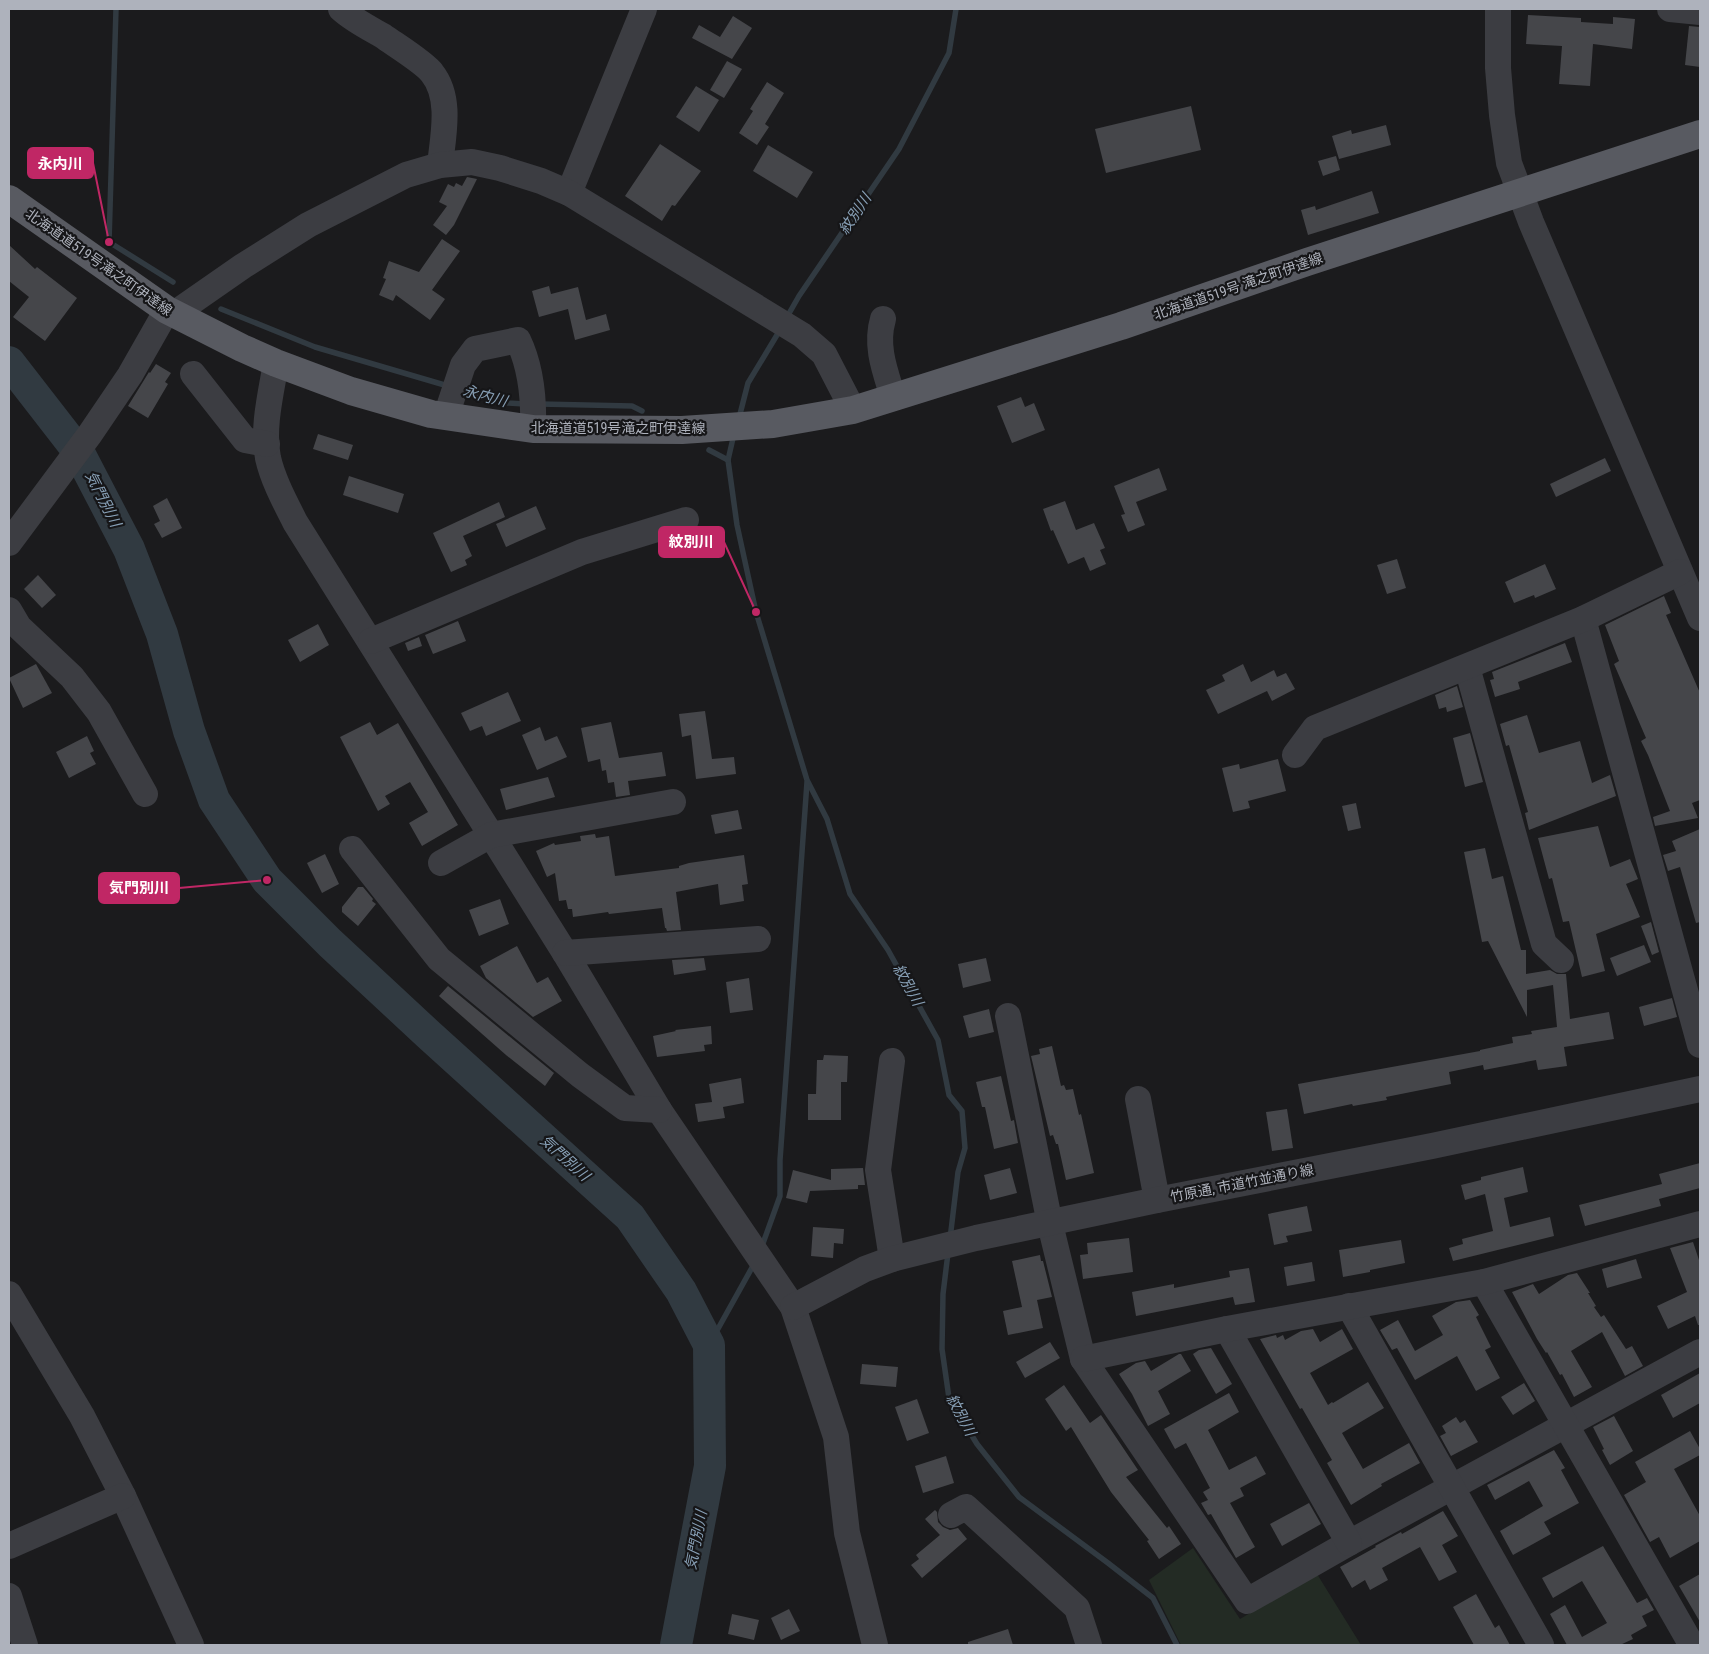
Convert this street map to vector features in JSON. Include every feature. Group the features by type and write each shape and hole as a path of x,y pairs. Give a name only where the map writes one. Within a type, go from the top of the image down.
{"main road":[{"name":"北海道道519号 滝之町伊達線","path":"773,424 852,410 1121,326 1307,262 1700,134"},
{"name":"北海道道519号滝之町伊達線","path":"9,199 171,312 276,363 351,391 431,414 533,429 682,430 773,424"}],"street":[{"path":"341,9 431,71 440,84 445,114 440,165"},
{"path":"569,193 644,9"},
{"path":"1498,9 1498,68 1509,163 1519,193 1700,618"},
{"path":"1670,9 1700,12"},
{"path":"9,543 90,434 171,312 308,225 406,175 440,165 472,162 500,168 541,181 569,193 802,335 824,354 852,410"},
{"path":"883,319 879,331 882,362 893,397"},
{"path":"446,416 463,366 475,349 518,340 525,355 529,372 533,429"},
{"path":"276,363 266,433 268,458 279,488 296,522 565,953 659,1110 793,1307 836,1437 847,1533 875,1645"},
{"path":"193,374 245,440 267,444"},
{"path":"370,641 582,552 686,520"},
{"path":"1295,755 1316,728 1583,619 1680,572"},
{"path":"9,610 19,627 72,677 93,705 145,794"},
{"path":"1583,619 1700,1045"},
{"path":"1467,667 1544,944 1561,960"},
{"path":"441,864 491,835 673,802"},
{"path":"352,848 439,959 580,1075 624,1108 659,1110"},
{"path":"565,953 758,939"},
{"path":"1008,1016 1050,1224 1083,1359 1248,1601 1349,1543 1700,1352"},
{"path":"892,1061 878,1170 892,1259"},
{"name":"竹原通, 市道竹並通り線","path":"793,1307 865,1269 892,1259 976,1238 1432,1146 1700,1089"},
{"path":"1138,1099 1157,1200"},
{"path":"1083,1359 1228,1329 1484,1282 1700,1224"},
{"path":"1484,1282 1692,1641"},
{"path":"9,1294 82,1416 123,1496 191,1645"},
{"path":"1349,1306 1541,1645"},
{"path":"1228,1329 1349,1543"},
{"path":"9,1546 123,1496"},
{"path":"951,1515 966,1507 1077,1608 1089,1645"},
{"path":"9,1596 25,1645"}],"shaded area":[{"path":"1193,1548 1240,1619 1317,1574 1361,1645 1181,1645 1149,1580"}],"building":[{"path":"1528,15 1581,18 1581,22 1613,24 1613,17 1635,19 1632,49 1593,44 1590,86 1559,84 1562,46 1526,44"},
{"path":"733,16 752,28 732,59 692,38 699,25 720,37"},
{"path":"1689,26 1700,27 1700,67 1685,65"},
{"path":"727,61 742,69 724,98 710,90"},
{"path":"767,82 784,93 765,124 769,127 757,145 739,133 753,111 750,109"},
{"path":"696,86 719,100 699,132 676,117"},
{"path":"1191,106 1201,150 1106,173 1095,129"},
{"path":"1386,125 1391,145 1339,159 1332,136 1351,130 1352,134"},
{"path":"660,144 701,171 675,206 672,205 662,221 625,196"},
{"path":"768,145 813,172 797,198 753,171"},
{"path":"1336,156 1340,170 1323,176 1318,161"},
{"path":"467,177 477,179 454,225 446,235 433,225 447,206 439,202 448,184 454,187 456,183 462,186"},
{"path":"1372,191 1379,213 1308,235 1301,210 1315,206 1316,210"},
{"path":"442,239 460,251 432,290 445,299 430,320 396,295 393,301 379,295 386,279 383,278 389,261 419,272"},
{"path":"9,245 35,269 37,267 77,298 45,341 13,317 29,297 9,281"},
{"path":"549,286 551,294 578,287 586,320 606,314 610,330 575,340 568,309 539,317 532,291"},
{"path":"156,364 171,373 165,382 168,384 148,418 128,406"},
{"path":"1021,397 1025,407 1034,403 1045,430 1012,443 997,406"},
{"path":"318,434 353,445 348,460 313,449"},
{"path":"1605,458 1611,471 1556,497 1550,484"},
{"path":"1159,468 1167,490 1136,502 1145,525 1128,532 1121,515 1125,514 1114,486"},
{"path":"349,476 404,494 398,513 343,495"},
{"path":"167,498 182,528 162,538 154,524 160,521 153,506"},
{"path":"1065,501 1076,530 1094,523 1105,548 1100,550 1106,564 1090,571 1084,557 1068,564 1053,530 1051,531 1043,509"},
{"path":"499,502 505,517 463,536 472,556 465,560 467,565 451,572 433,533"},
{"path":"536,506 546,529 506,547 496,524"},
{"path":"1397,559 1406,588 1387,594 1377,565"},
{"path":"1545,564 1556,589 1535,598 1534,595 1514,603 1505,582"},
{"path":"38,575 56,595 42,608 24,589"},
{"path":"1664,596 1671,613 1666,615 1700,693 1700,800 1692,803 1698,818 1655,826 1653,817 1670,811 1641,741 1646,738 1614,664 1619,661 1605,625"},
{"path":"458,621 466,641 433,654 425,635"},
{"path":"318,624 329,645 300,662 288,640"},
{"path":"419,637 422,646 408,651 405,643"},
{"path":"1565,643 1572,662 1518,682 1520,689 1495,697 1490,680 1494,679 1492,672"},
{"path":"36,664 52,693 23,708 9,678"},
{"path":"1243,664 1251,682 1274,670 1277,677 1286,673 1295,689 1272,701 1267,691 1218,714 1206,690 1225,681 1222,675"},
{"path":"1457,686 1463,707 1447,712 1446,707 1439,709 1435,695"},
{"path":"508,692 521,721 486,736 482,726 470,731 461,713"},
{"path":"705,711 712,759 734,757 736,774 696,779 691,735 682,737 679,714"},
{"path":"1527,715 1539,753 1580,741 1592,783 1610,775 1616,796 1529,830 1525,813 1528,812 1509,745 1506,746 1500,724"},
{"path":"370,722 377,735 398,723 458,825 422,846 409,823 428,812 410,782 385,796 390,804 378,811 340,737"},
{"path":"611,722 619,758 662,752 666,776 628,781 630,795 616,797 614,782 608,783 606,770 602,771 600,759 588,762 581,728"},
{"path":"540,727 545,741 557,736 567,757 537,770 522,735"},
{"path":"1470,733 1483,782 1465,787 1453,738"},
{"path":"87,736 94,751 90,753 96,764 69,778 56,752"},
{"path":"1278,759 1286,791 1248,801 1250,808 1233,812 1222,768 1239,764 1240,769"},
{"path":"548,777 555,797 506,810 500,789"},
{"path":"1356,803 1361,828 1348,831 1342,806"},
{"path":"738,810 742,829 715,834 711,815"},
{"path":"1598,826 1610,867 1630,859 1638,879 1626,884 1640,917 1596,934 1605,971 1582,977 1569,921 1563,922 1552,878 1549,879 1538,838"},
{"path":"1700,829 1700,922 1696,923 1680,867 1668,871 1663,855 1676,851 1672,841"},
{"path":"595,834 596,838 609,836 615,876 679,868 679,866 689,863 744,855 748,884 742,885 744,901 720,905 718,884 676,892 681,930 667,931 662,908 573,917 572,909 568,909 566,900 559,901 555,873 547,877 536,851 554,843 555,845 581,841 580,836"},
{"path":"1485,848 1492,879 1503,876 1521,950 1526,950 1526,974 1550,970 1557,974 1566,974 1570,1019 1609,1012 1614,1039 1564,1047 1567,1066 1538,1070 1536,1060 1484,1070 1483,1065 1449,1072 1451,1084 1386,1097 1387,1100 1353,1106 1352,1104 1304,1114 1298,1084 1480,1051 1513,1043 1512,1037 1532,1034 1531,1031 1557,1027 1553,985 1527,990 1527,1017 1488,941 1482,942 1464,852"},
{"path":"325,854 339,884 322,893 307,863"},
{"path":"358,887 363,887 376,904 358,926 342,912 342,907"},
{"path":"500,899 509,924 479,936 469,910"},
{"path":"1651,922 1659,952 1652,955 1641,926"},
{"path":"1644,945 1651,962 1617,976 1610,958"},
{"path":"517,946 537,983 548,977 562,1001 533,1017 486,978 480,966"},
{"path":"704,958 706,970 674,975 672,960"},
{"path":"986,958 991,981 963,988 958,964"},
{"path":"749,978 753,1010 730,1013 726,982"},
{"path":"448,986 554,1073 545,1086 506,1055 439,996"},
{"path":"1672,998 1677,1017 1644,1026 1639,1007"},
{"path":"989,1009 994,1032 969,1038 963,1016"},
{"path":"711,1026 712,1044 704,1045 705,1051 657,1057 653,1036 675,1030"},
{"path":"1052,1046 1061,1086 1064,1085 1066,1090 1073,1089 1079,1115 1081,1114 1094,1173 1066,1180 1058,1144 1056,1144 1053,1135 1050,1136 1031,1056 1040,1054 1039,1049"},
{"path":"824,1055 848,1056 847,1082 841,1082 841,1120 808,1120 808,1094 816,1094 817,1060 823,1060"},
{"path":"1001,1076 1011,1121 1014,1120 1018,1143 994,1149 985,1107 982,1107 976,1082"},
{"path":"741,1078 744,1103 723,1107 725,1118 698,1122 695,1104 712,1102 709,1084"},
{"path":"1287,1109 1293,1148 1272,1151 1266,1112"},
{"path":"1700,1163 1700,1188 1659,1199 1661,1206 1585,1226 1579,1205 1662,1184 1659,1174"},
{"path":"1523,1167 1528,1192 1504,1198 1510,1227 1550,1217 1554,1236 1453,1261 1449,1248 1463,1244 1462,1239 1493,1231 1485,1194 1465,1200 1461,1185 1481,1180 1481,1177"},
{"path":"863,1168 865,1185 858,1185 858,1189 810,1191 807,1203 786,1198 793,1170 831,1180 831,1169"},
{"path":"1010,1168 1017,1193 990,1200 984,1175"},
{"path":"1307,1206 1312,1231 1286,1236 1288,1242 1274,1245 1268,1214"},
{"path":"813,1227 844,1229 843,1244 834,1243 833,1258 811,1256"},
{"path":"1129,1238 1133,1272 1083,1279 1080,1255 1088,1254 1087,1243"},
{"path":"1401,1240 1405,1263 1343,1277 1339,1250"},
{"path":"1693,1242 1700,1263 1700,1325 1698,1325 1695,1316 1668,1329 1657,1306 1687,1292 1670,1248"},
{"path":"1040,1255 1052,1297 1037,1300 1043,1328 1008,1335 1003,1311 1022,1307 1012,1261"},
{"path":"1636,1259 1642,1278 1607,1288 1602,1269"},
{"path":"1312,1262 1315,1281 1287,1286 1284,1267"},
{"path":"1249,1268 1255,1302 1235,1305 1233,1297 1136,1316 1132,1292 1174,1284 1174,1288 1230,1277 1229,1271"},
{"path":"1577,1273 1590,1293 1588,1293 1596,1306 1594,1307 1601,1317 1604,1315 1626,1349 1632,1346 1643,1366 1625,1376 1602,1332 1571,1351 1592,1387 1574,1397 1562,1374 1560,1375 1537,1339 1512,1292 1533,1284 1539,1294 1568,1275"},
{"path":"1470,1300 1479,1315 1476,1317 1491,1347 1485,1350 1500,1378 1476,1391 1457,1356 1415,1380 1397,1348 1392,1350 1380,1330 1398,1320 1415,1351 1443,1335 1432,1316 1456,1302"},
{"path":"1313,1329 1320,1342 1342,1329 1353,1349 1310,1373 1328,1405 1368,1382 1384,1408 1342,1433 1363,1469 1409,1443 1420,1463 1381,1484 1382,1486 1351,1505 1327,1463 1332,1460 1260,1339 1276,1335 1277,1338 1283,1335 1285,1340 1301,1331"},
{"path":"1050,1342 1060,1358 1025,1378 1016,1362"},
{"path":"1211,1348 1232,1384 1216,1394 1193,1354 1199,1350"},
{"path":"1181,1354 1191,1371 1158,1391 1170,1414 1148,1426 1132,1394 1119,1374 1136,1363 1145,1361 1151,1371"},
{"path":"862,1364 898,1367 896,1387 860,1384"},
{"path":"1700,1373 1700,1403 1673,1418 1661,1395"},
{"path":"1524,1383 1535,1401 1513,1415 1501,1397"},
{"path":"1064,1385 1090,1423 1101,1415 1138,1470 1126,1477 1167,1528 1169,1526 1181,1544 1159,1559 1147,1541 1149,1540 1111,1492 1071,1427 1066,1431 1045,1399"},
{"path":"1229,1393 1239,1412 1208,1430 1229,1470 1256,1456 1266,1474 1240,1488 1244,1496 1230,1503 1255,1547 1236,1558 1211,1514 1208,1515 1201,1503 1208,1500 1203,1492 1210,1488 1186,1443 1175,1449 1164,1429"},
{"path":"917,1399 929,1433 907,1441 895,1407"},
{"path":"1614,1416 1633,1451 1610,1465 1593,1427"},
{"path":"1456,1417 1460,1423 1465,1420 1478,1442 1451,1456 1440,1436 1446,1433 1442,1426"},
{"path":"1690,1431 1700,1449 1700,1455 1674,1469 1700,1516 1700,1541 1670,1558 1659,1537 1650,1542 1624,1495 1646,1482 1635,1462"},
{"path":"1554,1450 1565,1468 1561,1470 1579,1503 1544,1522 1551,1534 1513,1555 1500,1531 1543,1506 1529,1481 1495,1500 1487,1485"},
{"path":"946,1456 954,1483 923,1493 915,1466"},
{"path":"1309,1503 1321,1524 1282,1546 1270,1524"},
{"path":"935,1510 938,1522 943,1527 950,1530 958,1528 967,1539 922,1578 911,1565 919,1559 916,1555 940,1535 925,1519"},
{"path":"1443,1511 1458,1536 1442,1545 1457,1572 1439,1581 1420,1547 1382,1568 1388,1580 1370,1590 1365,1580 1352,1588 1340,1567 1375,1546 1401,1532 1402,1534"},
{"path":"1603,1546 1637,1603 1647,1598 1654,1610 1642,1616 1647,1626 1631,1635 1633,1639 1620,1645 1567,1645 1550,1614 1565,1605 1582,1637 1607,1623 1582,1581 1553,1598 1542,1578"},
{"path":"1700,1574 1700,1622 1679,1586"},
{"path":"1476,1594 1495,1628 1499,1625 1510,1645 1474,1645 1453,1607"},
{"path":"789,1609 800,1631 781,1640 771,1618"},
{"path":"732,1614 759,1620 754,1640 728,1634"},
{"path":"1008,1629 1013,1645 968,1645 968,1642"}],"waterway":[{"name":"永内川","path":"116,9 109,242 173,282"},
{"name":"紋別川","path":"787,317 799,296 899,149 949,53 956,9"},
{"name":"永内川","path":"221,309 315,347 448,386"},
{"name":"紋別川","path":"739,418 748,383 780,330"},
{"name":"気門別川","path":"9,362 78,451 129,549 162,634 189,731 214,800 267,880 330,943 429,1035 630,1217 681,1291 709,1345 710,1466 676,1645"},
{"name":"永内川","path":"462,390 508,403 525,404"},
{"name":"永内川","path":"540,404 632,406 642,411"},
{"name":"紋別川","path":"734,434 728,460 737,525 756,612 807,780 827,819 850,894 888,950 938,1040 949,1095 962,1111 965,1148 958,1172 950,1239"},
{"name":"永内川","path":"709,450 728,460"},
{"path":"762,1246 780,1196 780,1160 807,782"},
{"name":"紋別川","path":"948,1253 943,1294 942,1349 949,1398 977,1444 1019,1497 1153,1598 1177,1645"},
{"path":"709,1345 754,1264"}],"place":[{"name":"永内川","path":"109,242"},
{"name":"紋別川","path":"756,612"},
{"name":"気門別川","path":"267,880"}]}
